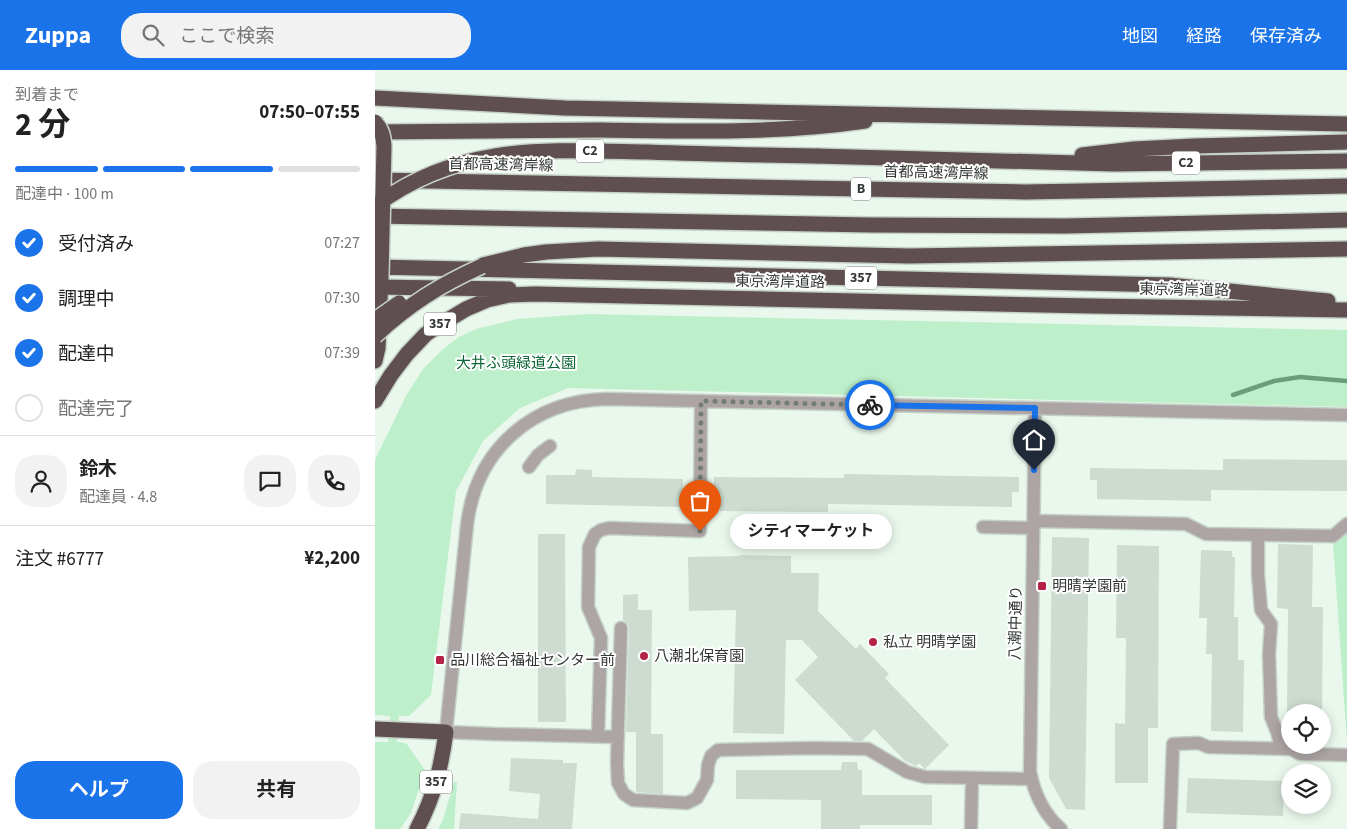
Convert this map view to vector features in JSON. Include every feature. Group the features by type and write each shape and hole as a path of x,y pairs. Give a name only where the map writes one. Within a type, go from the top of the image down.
{"highway":[{"path":"375,98 565,108 1347,124"},
{"path":"375,132 767,131 833,126 902,115"},
{"path":"375,122 383,134 384,146 378,280 378,348 375,361"},
{"path":"1026,162 1134,149 1347,142"},
{"name":"C2","path":"375,206 407,185 456,164 511,153 569,150 1123,164 1347,161"},
{"name":"首都高速湾岸線","path":"375,180 1025,192 1347,186"},
{"path":"375,216 880,225 1066,226 1347,220"},
{"path":"375,320 403,300 445,278 524,255 572,250 608,249 909,256 1347,249"},
{"path":"375,336 406,308 457,277 482,266"},
{"name":"357","path":"378,280 508,289 535,294"},
{"name":"東京湾岸道路","path":"378,280 1169,285 1347,304"},
{"name":"東京湾岸道路","path":"375,402 391,375 426,334 466,309 487,300 509,295 1347,310"},
{"path":"375,729 446,732"},
{"name":"357","path":"417,829 433,794 446,732"}],"street":[{"path":"618,737 494,728 446,732 468,516 472,499 477,484 492,457 507,439 523,425 542,414 563,405 596,399 1347,415"},
{"path":"599,736 601,638 588,608 589,547 595,534 609,528 700,531 701,401"},
{"name":"八潮中通り","path":"1035,408 1029,761 1031,779 1035,790 1052,821 1061,829"},
{"path":"688,440 701,440"},
{"path":"529,467 538,455 551,446"},
{"path":"983,527 1033,524 1186,524 1206,534 1333,536 1347,524"},
{"path":"1170,829 1173,744 1199,744 1208,747 1281,748 1271,717 1269,654 1271,624 1261,610 1258,574 1258,535"},
{"path":"621,628 618,783 623,794 633,800 687,803 697,798 707,780 711,756 718,750 868,749 907,772 918,776 971,779 1031,779"},
{"path":"1300,754 1347,755"},
{"path":"971,779 971,829"}],"green space":[{"name":"大井ふ頭緑道公園","path":"587,314 1347,330 1347,407 568,388 520,408 483,441 456,491 431,695 409,716 399,716 397,742 406,743 425,770 411,813 400,829 375,829 375,742 388,742 390,716 375,715 375,460 406,396 423,369 443,349 459,337 476,329 517,319"},
{"path":"1347,527 1347,743 1333,542"},
{"path":"454,782 457,782 454,829 438,829 443,820"}],"building":[{"path":"1223,459 1347,460 1347,491 1211,490 1211,501 1097,499 1097,480 1090,480 1090,468 1223,470"},
{"path":"576,469 592,470 592,477 683,479 682,507 546,504 546,475 575,475"},
{"path":"844,474 1019,477 1019,492 1012,492 1012,507 828,504 828,512 720,511 721,494 714,494 714,477 844,478"},
{"path":"538,534 565,534 566,722 538,722"},
{"path":"1052,537 1089,538 1085,810 1066,809 1049,778"},
{"path":"1278,544 1313,545 1312,607 1323,607 1322,704 1287,704 1288,609 1277,608"},
{"path":"1117,545 1159,546 1158,728 1148,728 1148,783 1115,783 1115,723 1125,724 1126,638 1116,638"},
{"path":"1201,550 1232,551 1232,557 1235,557 1234,617 1238,617 1238,660 1244,660 1243,732 1211,731 1212,654 1206,654 1207,618 1199,618"},
{"path":"791,556 791,573 819,573 818,611 856,649 860,644 889,674 885,678 949,745 925,769 919,763 916,766 905,761 874,729 862,741 854,741 795,680 818,657 802,640 786,640 784,734 733,733 736,610 689,611 688,557"},
{"path":"638,594 638,610 652,610 651,734 663,734 663,794 636,792 636,732 626,732 629,628 628,624 623,620 623,595"},
{"path":"511,758 563,760 563,763 577,763 572,829 459,829 461,813 538,819 540,794 509,791"},
{"path":"842,762 857,762 858,770 862,770 862,795 932,795 932,825 860,825 860,829 821,829 821,800 736,799 736,770 841,770"},
{"path":"1188,778 1281,781 1281,814 1283,816 1186,813"}],"waterway":[{"path":"1233,395 1274,381 1300,377 1347,381"}],"way so far":[{"path":"700,531 701,401 870,405"}],"place":[{"name":"シティマーケット","path":"700,531"},
{"name":"明晴学園前","path":"1042,586"},
{"name":"私立 明晴学園","path":"873,642"},
{"name":"八潮北保育園","path":"644,656"},
{"name":"品川総合福祉センター前","path":"440,660"}],"route":[{"path":"870,405 1035,408 1034,470"}]}
